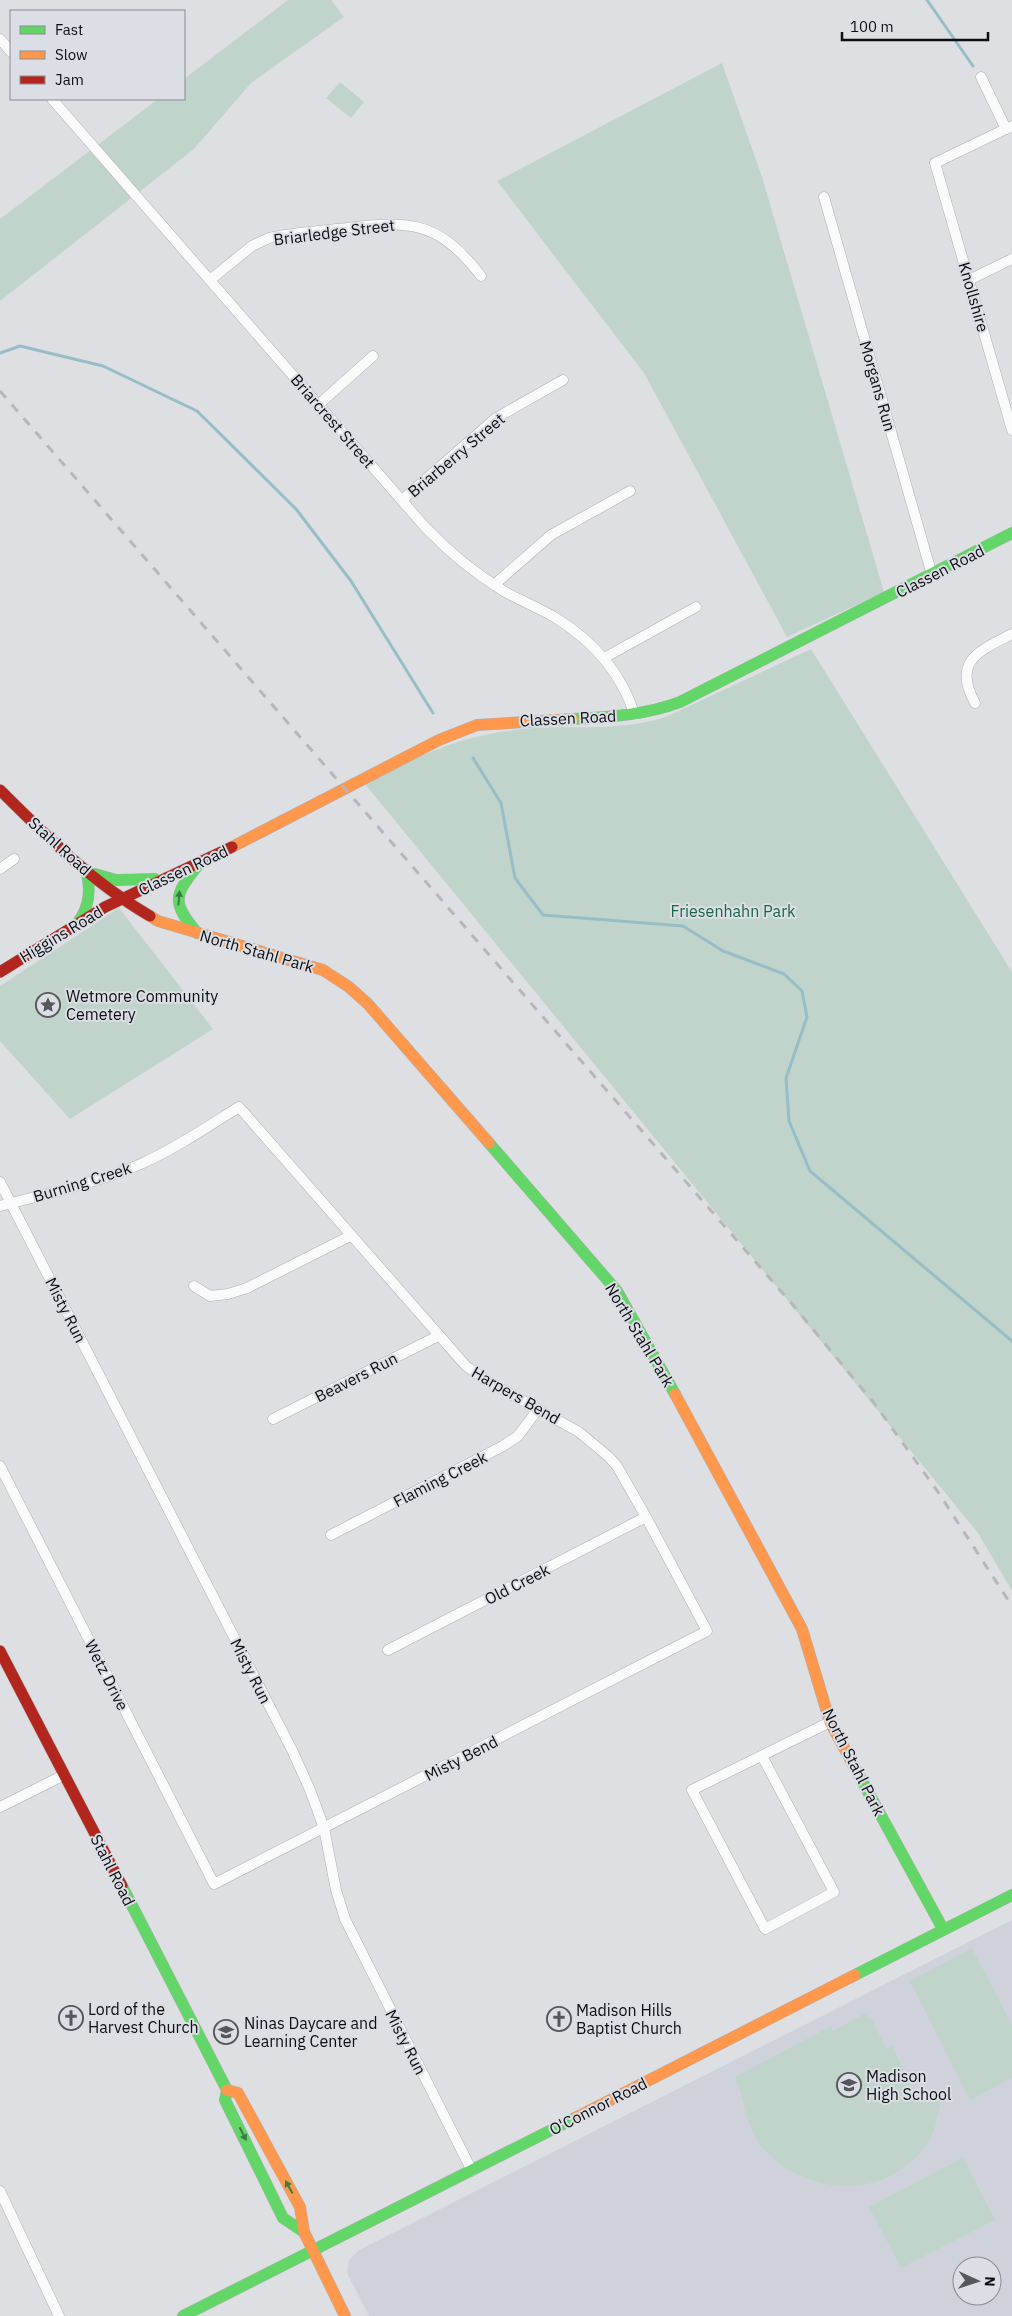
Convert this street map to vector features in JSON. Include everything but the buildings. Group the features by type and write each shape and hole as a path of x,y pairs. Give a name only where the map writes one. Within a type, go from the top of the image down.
{"street":[{"path":"0,39 10,51"},
{"path":"981,77 1009,127"},
{"name":"Briarcrest Street","path":"55,100 318,405 448,550 494,584 558,620 577,633 604,658 627,693 634,713"},
{"name":"Knollshire","path":"1009,127 935,163 969,280 1007,395 1012,430"},
{"name":"Morgans Run","path":"824,197 932,575"},
{"name":"Briarledge Street","path":"210,280 252,246 268,238 390,223 411,225 440,236 457,248 481,276"},
{"path":"969,280 1012,260"},
{"path":"318,405 373,356"},
{"name":"Briarberry Street","path":"402,500 496,418 563,380"},
{"path":"494,584 551,535 630,491"},
{"name":"Classen Road","path":"123,899 200,863 439,740 470,728 491,723 529,719 585,718 653,711 692,697 1012,533"},
{"path":"604,658 696,607"},
{"path":"975,703 966,679 971,660 979,651 1012,634"},
{"name":"Stahl Road","path":"0,790 42,832 88,872 123,899"},
{"path":"0,869 14,859"},
{"path":"197,934 180,912 177,902 182,886 200,863"},
{"path":"76,924 85,911 90,896 88,872 116,880 132,881 165,878"},
{"name":"North Stahl Park","path":"123,899 139,911 158,921 197,934 316,967 349,987 368,1004 617,1291 639,1328 802,1629 830,1722 943,1929"},
{"name":"Higgins Road","path":"0,972 76,924 123,899"},
{"name":"Burning Creek","path":"0,1206 109,1176 143,1163 176,1146 238,1107"},
{"name":"Harpers Bend","path":"238,1107 461,1361 477,1374 579,1432 604,1451 617,1466 707,1630"},
{"name":"Misty Run","path":"0,1182 293,1752 324,1828 336,1890 345,1919 472,2171"},
{"path":"194,1286 210,1296 238,1292 350,1236"},
{"name":"Beavers Run","path":"273,1419 438,1336"},
{"name":"Flaming Creek","path":"331,1536 503,1446 522,1431 538,1409"},
{"name":"Wetz Drive","path":"0,1466 214,1884"},
{"name":"Old Creek","path":"388,1650 646,1517"},
{"name":"Misty Bend","path":"214,1884 707,1630"},
{"name":"Stahl Road","path":"0,1651 227,2090 226,2100 283,2218 304,2232"},
{"path":"762,1756 834,1892 765,1929 692,1790 830,1722"},
{"path":"0,1807 64,1775"},
{"name":"O'Connor Road","path":"183,2316 472,2171 1012,1895"},
{"name":"Stahl Road","path":"227,2090 238,2092 300,2207 304,2232 312,2252 345,2316"},
{"path":"0,2191 58,2316"}],"shaded area":[{"name":"Madison High School","path":"1012,1920 1012,2316 369,2316 347,2273 349,2260 359,2250"}],"green space":[{"path":"288,0 331,0 344,17 251,83 194,149 0,301 0,219 157,100 185,100 185,78"},
{"path":"722,63 762,177 884,592 787,637 644,373 497,181"},
{"path":"340,82 364,102 351,118 326,98"},
{"name":"Friesenhahn Park","path":"811,649 1012,972 1012,1591 978,1533 365,784 431,752 481,736 523,729 614,726 650,721 668,716"},
{"path":"119,908 213,1029 70,1119 0,1041 0,986"},
{"path":"972,1948 1012,2025 1012,2078 970,2100 910,1981"},
{"path":"864,2014 871,2018 887,2049 892,2046 918,2099 938,2090 942,2096 938,2116 932,2136 925,2147 908,2165 889,2177 868,2184 846,2186 824,2184 802,2177 783,2165 758,2142 749,2124 735,2077 831,2026 833,2031"},
{"path":"963,2158 995,2220 901,2268 869,2207"}],"waterway":[{"path":"927,0 973,66"},
{"path":"0,353 20,346 103,366 197,411 296,509 351,581 433,713"},
{"path":"473,758 501,803 515,878 543,915 683,926 723,951 784,974 802,991 807,1017 786,1078 789,1121 810,1171 1012,1341"}],"railway":[{"path":"0,391 792,1304 874,1403 938,1492 1012,1606"}],"traffic: fast":[{"path":"573,719 641,713 680,702 1012,533"},
{"path":"197,933 183,913 179,899 184,884 198,865"},
{"path":"79,921 83,915 88,897 89,884 86,870"},
{"path":"95,874 116,880 155,879"},
{"path":"489,1143 617,1291 675,1394"},
{"path":"861,1779 943,1929"},
{"path":"122,1886 227,2090 225,2100 283,2218 304,2232"},
{"path":"855,1975 1012,1895"},
{"path":"183,2316 577,2117"}],"traffic: slow":[{"path":"232,847 439,740 477,725 573,719"},
{"path":"150,916 158,921 323,970 349,987 368,1004 489,1143"},
{"path":"675,1394 802,1629 830,1722 861,1779"},
{"path":"577,2117 855,1975"},
{"path":"227,2090 238,2093 300,2207 304,2232 345,2316"}],"traffic: jam":[{"path":"0,790 90,874 150,916"},
{"path":"0,972 105,907 232,847"},
{"path":"0,1651 122,1886"}],"place":[{"name":"Wetmore Community Cemetery","path":"48,1005"},
{"name":"Lord of the Harvest Church","path":"71,2018"},
{"name":"Madison Hills Baptist Church","path":"559,2019"},
{"name":"Ninas Daycare and Learning Center","path":"226,2032"},
{"name":"Madison High School","path":"849,2085"}]}
